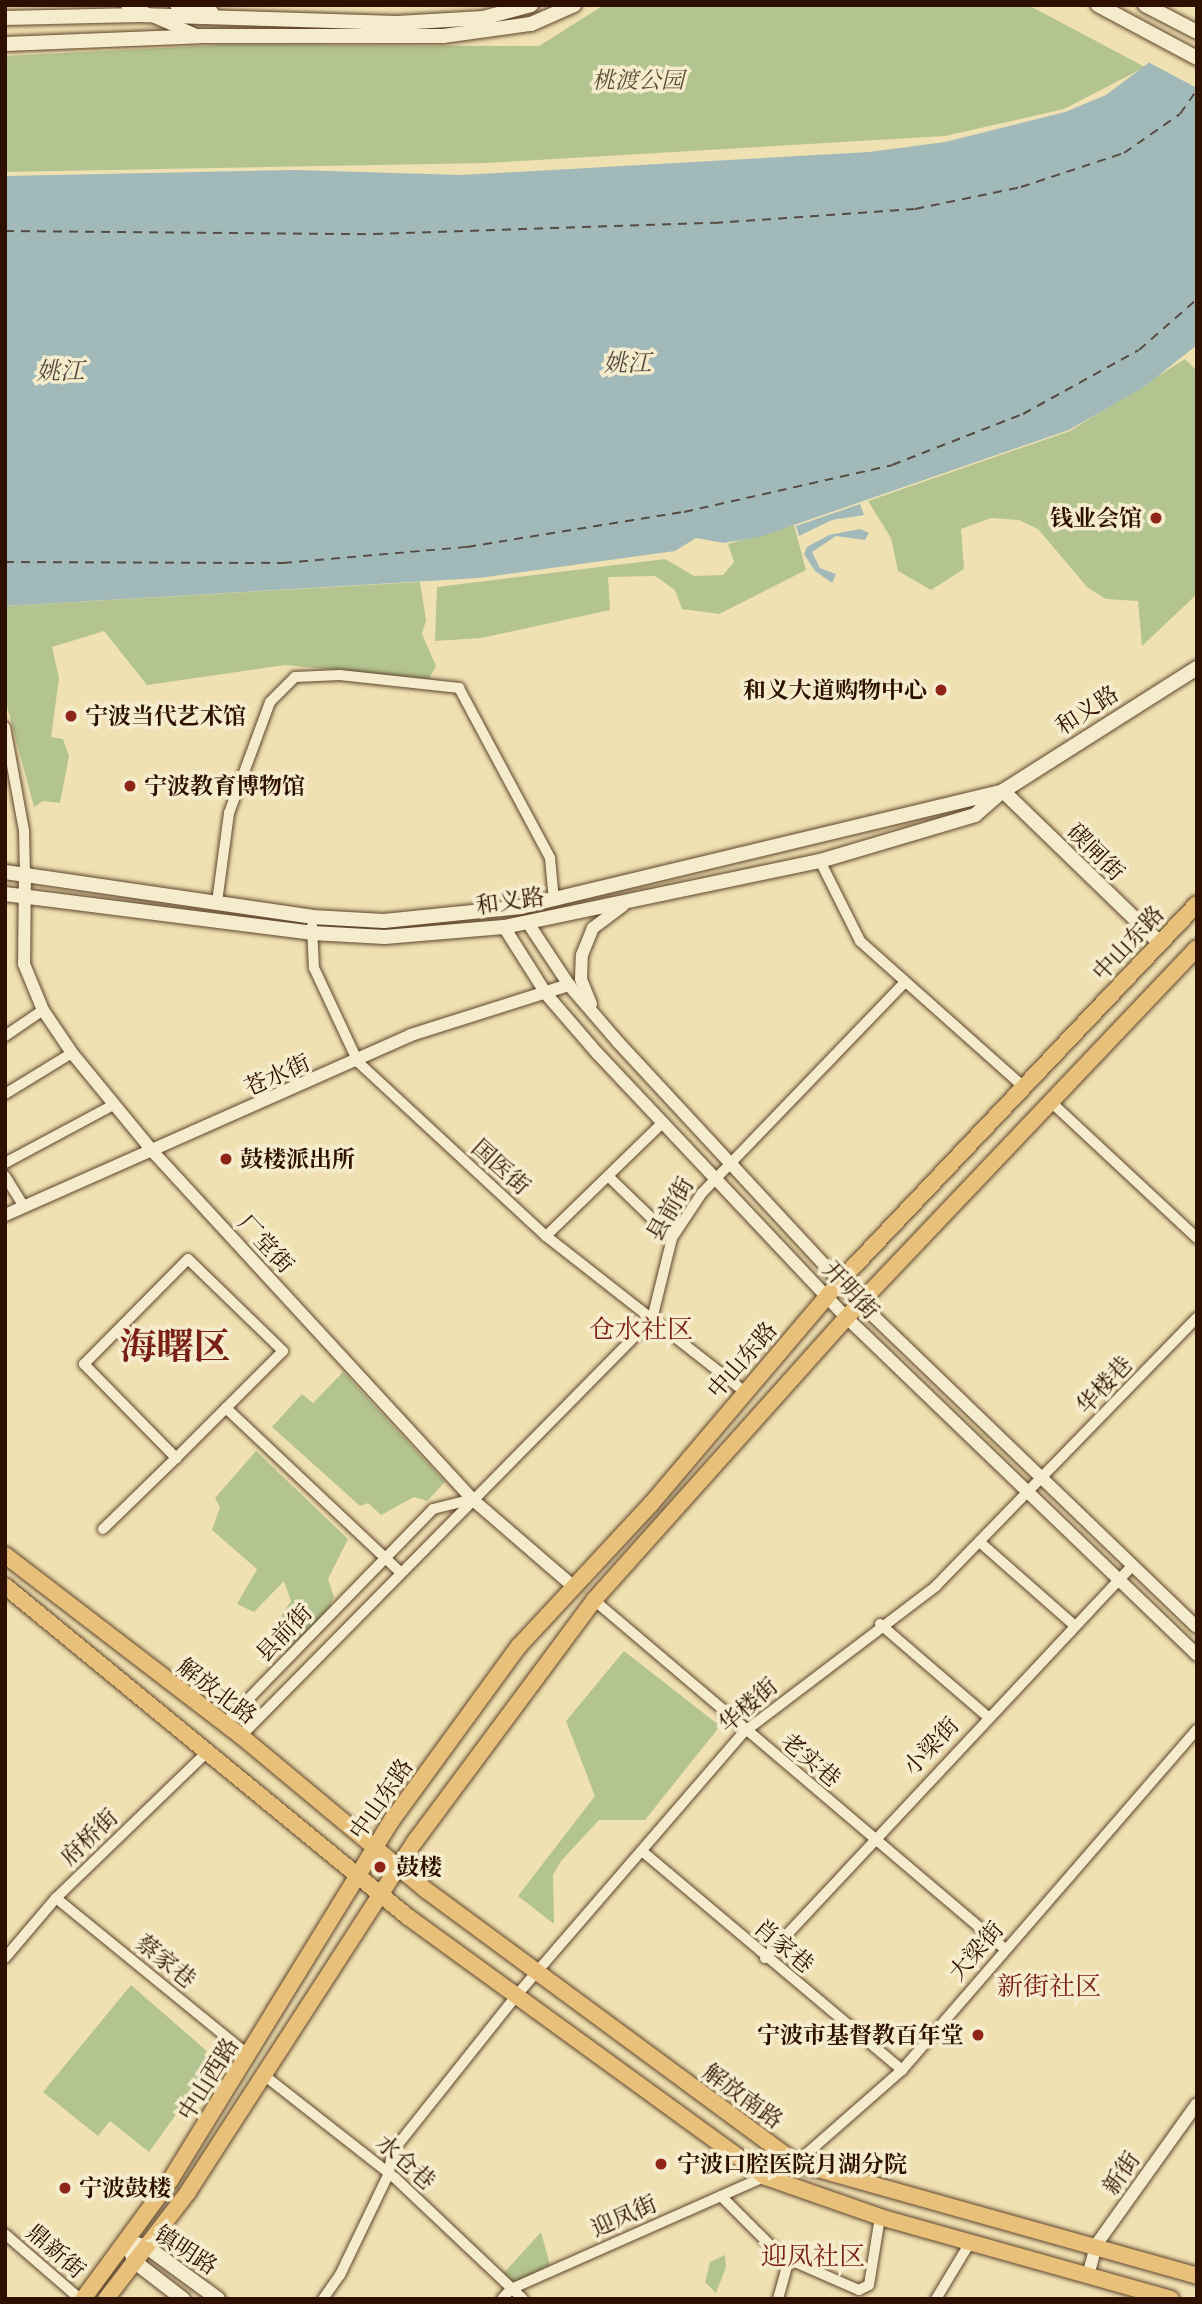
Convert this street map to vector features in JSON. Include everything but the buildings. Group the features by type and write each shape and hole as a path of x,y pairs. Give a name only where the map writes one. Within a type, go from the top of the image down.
{"main road":[{"path":"5,18 139,15 274,21 470,19 531,5"},
{"path":"5,44 200,36 396,38 491,32 531,24 574,5"},
{"path":"1098,5 1197,58"},
{"path":"1145,5 1197,32"},
{"name":"和义路","path":"5,894 312,933 385,937 528,923 820,861 975,815 1003,791 1197,668"},
{"name":"和义路","path":"5,872 312,917 384,920 554,901 589,888 816,840 970,796 1003,791"},
{"name":"碶闸街","path":"1003,791 1159,942"},
{"name":"中山东路","path":"357,1875 519,1646 575,1588 840,1281 1197,904"},
{"path":"380,1893 594,1600 860,1303 1197,948"},
{"name":"解放北路","path":"5,1555 241,1736 397,1867"},
{"path":"5,1586 380,1893 516,1996 766,2177 880,2217 1089,2272 1171,2299"},
{"name":"解放南路","path":"397,1867 536,1973 796,2163 1096,2245 1197,2276"},
{"name":"中山西路","path":"81,2299 126,2241 250,2056 357,1875"},
{"name":"中山西路","path":"106,2299 147,2247 265,2076 380,1893"},
{"name":"镇明路","path":"126,2241 147,2247 218,2299"},
{"name":"镇明路","path":"126,2241 135,2262 183,2299"}],"street":[{"path":"127,5 139,15 200,36"},
{"path":"182,6 274,21"},
{"path":"217,902 229,813 270,702 295,677 340,675 459,688 550,858 554,901"},
{"path":"5,727 24,831 25,874"},
{"path":"820,861 860,941 903,984 1024,1087"},
{"name":"厂堂街","path":"25,874 27,896 24,964 43,1010 72,1054 155,1154 472,1499 575,1588"},
{"path":"597,1017 581,979 582,955 593,928 625,904"},
{"name":"国医街","path":"312,917 314,968 358,1062 547,1236 744,1392"},
{"name":"开明街","path":"528,923 569,985 860,1303 1197,1627"},
{"name":"开明街","path":"504,927 547,995 662,1123 847,1318 1031,1492 1197,1655"},
{"name":"县前街","path":"241,1736 399,1571 652,1319 673,1238 714,1177 903,984"},
{"name":"苍水街","path":"5,1215 155,1154 358,1062 411,1035 547,995 569,985"},
{"path":"5,1036 43,1010"},
{"path":"5,1094 72,1054"},
{"path":"1050,1101 1197,1238"},
{"path":"5,1163 113,1105"},
{"path":"547,1236 662,1123"},
{"path":"5,1176 24,1206"},
{"path":"608,1176 673,1238"},
{"path":"103,1529 176,1458 283,1351 188,1259 83,1364 176,1458"},
{"name":"华楼巷","path":"1043,1481 1197,1318"},
{"path":"226,1408 399,1571"},
{"name":"华楼街","path":"323,2299 340,2275 389,2173 392,2152 516,1996 744,1732 880,1624 936,1586 982,1544 1043,1481"},
{"name":"县前街","path":"225,1724 433,1509 472,1499"},
{"path":"982,1544 1074,1626"},
{"name":"小梁街","path":"765,1958 987,1716 1132,1566"},
{"name":"老实巷","path":"594,1600 744,1732 1005,1949"},
{"path":"880,1624 987,1716"},
{"name":"大梁街","path":"766,2177 796,2163 902,2070 1197,1730"},
{"name":"府桥街","path":"5,1958 57,1898 207,1752"},
{"name":"肖家巷","path":"642,1851 765,1958 902,2070"},
{"name":"蔡家巷","path":"57,1898 250,2056"},
{"name":"水仓巷","path":"265,2076 389,2173 523,2299"},
{"name":"新街","path":"1089,2272 1096,2245 1197,2104"},
{"name":"迎凤街","path":"502,2299 511,2289 766,2177"},
{"path":"721,2196 789,2259 859,2290 869,2286 880,2217"},
{"name":"鼎新街","path":"5,2234 81,2299"},
{"path":"936,2299 971,2241"},
{"path":"778,2299 789,2259"}],"green space":[{"name":"桃渡公园","path":"604,5 1028,5 1145,67 1064,109 945,136 487,163 5,172 5,56 222,45 539,46"},
{"path":"1185,359 1197,371 1197,594 1142,646 1138,601 1106,599 1087,587 1038,529 1019,520 991,518 961,529 964,569 931,590 898,571 891,538 868,501 1070,431"},
{"path":"794,525 806,570 719,614 682,609 675,590 655,576 608,577 610,610 481,638 435,641 437,587 665,559 694,576 723,575 734,562 728,544"},
{"path":"420,582 426,620 422,634 436,666 429,679 285,665 147,685 104,631 52,647 59,678 51,737 63,739 69,756 60,803 43,801 34,807 5,699 5,606"},
{"path":"343,1372 445,1482 427,1501 414,1497 381,1515 368,1503 360,1506 272,1427 302,1394 313,1403"},
{"path":"256,1451 348,1539 328,1579 334,1597 328,1610 293,1651 266,1653 264,1642 291,1601 284,1581 254,1612 237,1604 257,1569 212,1530 220,1507 215,1498"},
{"path":"624,1651 720,1726 645,1820 599,1820 561,1861 553,1875 554,1924 518,1896 595,1796 566,1721"},
{"path":"131,1985 216,2059 149,2152 110,2121 98,2136 43,2092"},
{"path":"541,2232 550,2265 517,2282 508,2280 504,2273"},
{"path":"725,2255 726,2267 716,2293 705,2282 710,2262"}],"water":[{"name":"姚江","path":"1197,8 1197,345 1144,387 1069,430 759,537 723,543 696,538 675,551 479,578 5,606 5,176 296,170 462,175 869,152 945,142 1065,112 1106,95 1175,43"},
{"path":"860,504 864,515 832,520 799,536 796,526"},
{"path":"860,529 869,533 865,540 836,536 812,552 820,568 836,574 832,583 815,571 804,554 807,547 829,535"}],"pier":[{"path":"1195,5 1197,88 1148,62 1172,41"}],"ferry route":[{"path":"5,231 374,234 714,223 915,209 1021,187 1124,153 1180,114 1197,90"},
{"path":"5,562 283,563 467,547 684,512 892,465 1023,414 1139,350 1197,299"}],"place":[{"name":"钱业会馆","path":"1156,518"},
{"name":"和义大道购物中心","path":"941,690"},
{"name":"宁波当代艺术馆","path":"71,716"},
{"name":"宁波教育博物馆","path":"130,786"},
{"name":"鼓楼派出所","path":"226,1159"},
{"name":"鼓楼","path":"380,1867"},
{"name":"宁波市基督教百年堂","path":"978,2035"},
{"name":"宁波口腔医院月湖分院","path":"661,2164"},
{"name":"宁波鼓楼","path":"65,2188"}],"district":[{"name":"仓水社区","path":"641,1329"},
{"name":"海曙区","path":"175,1346"},
{"name":"新街社区","path":"1049,1986"},
{"name":"迎凤社区","path":"813,2256"}]}
